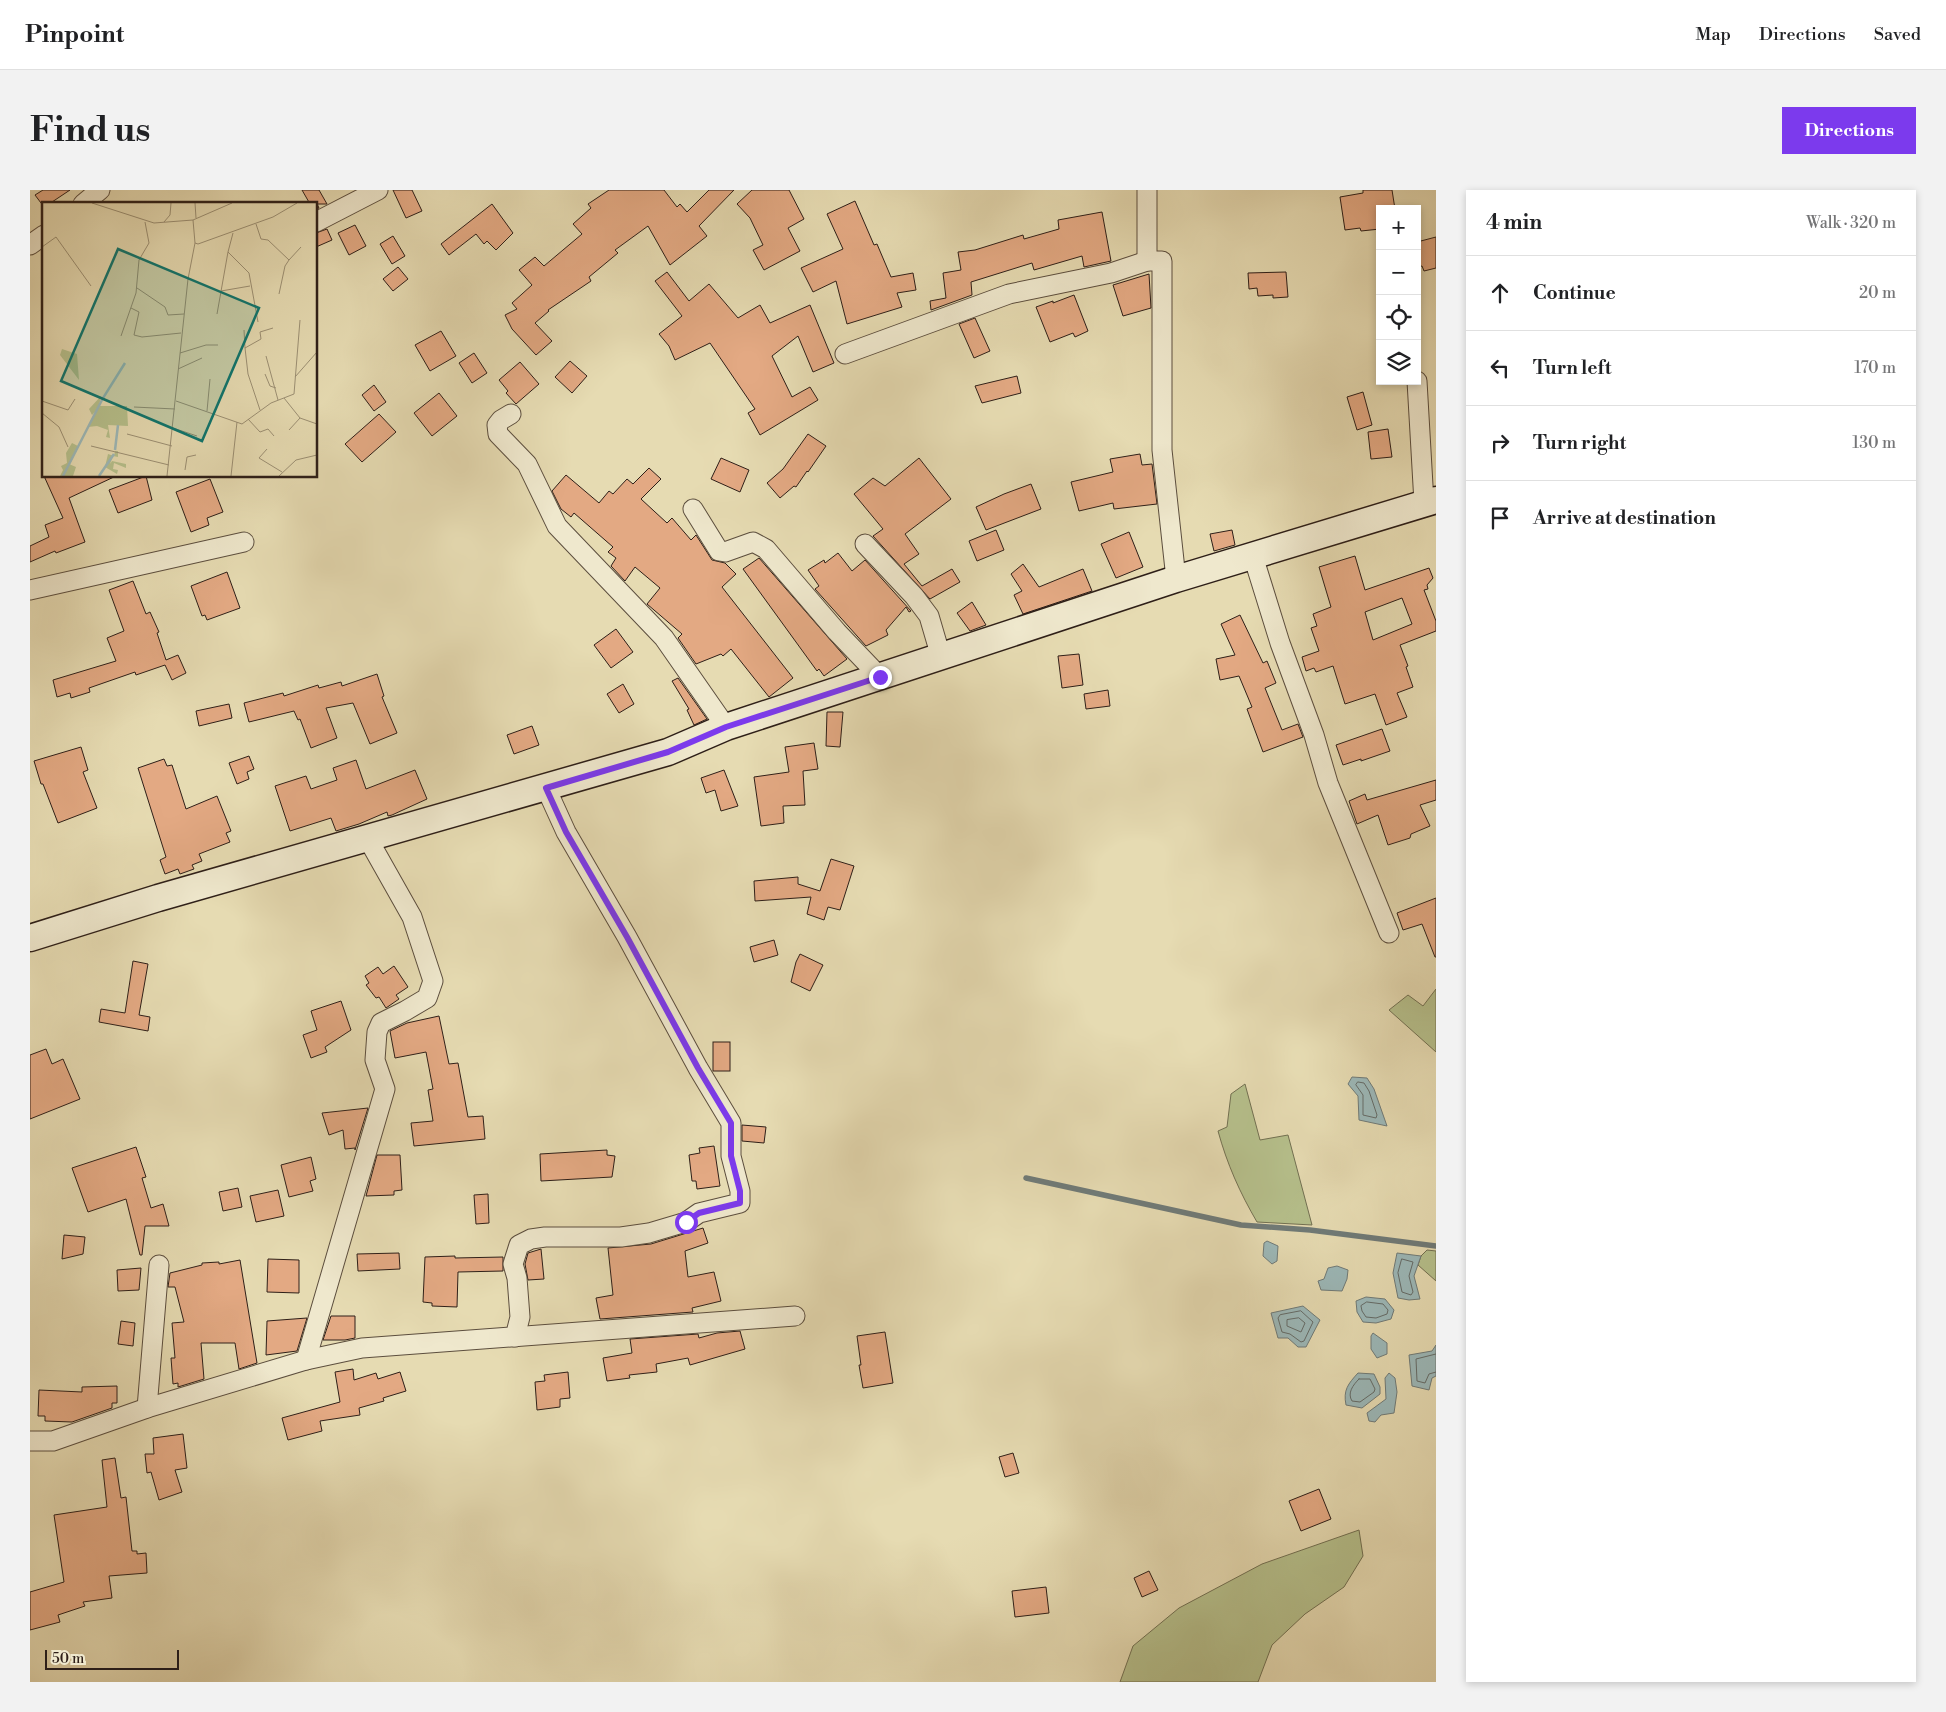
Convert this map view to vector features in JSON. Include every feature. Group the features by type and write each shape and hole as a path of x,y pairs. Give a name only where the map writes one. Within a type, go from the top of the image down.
{"street":[{"path":"85,202 100,190"},
{"path":"318,221 378,190"},
{"path":"1147,190 1147,261"},
{"path":"30,245 42,236"},
{"path":"845,354 1009,294 1111,273 1147,261 1162,261 1162,450 1176,579"},
{"path":"30,938 158,898 668,752 726,727 1176,579 1420,506 1430,501 1417,385"},
{"path":"511,414 497,425 498,434 527,464 557,526 664,638 726,727"},
{"path":"693,509 719,551 725,552 753,542 766,549 837,632 880,677"},
{"path":"30,590 244,542"},
{"path":"865,544 914,596 929,616 941,657"},
{"path":"1253,556 1280,643 1314,735 1328,783 1389,933"},
{"path":"515,1337 520,1317 513,1264 519,1245 546,1237 621,1237 649,1233 686,1222 699,1213 740,1203 740,1191 731,1156 731,1123 698,1068 622,929 566,832 546,788"},
{"path":"306,1360 385,1088 375,1060 377,1032 381,1023 427,998 433,981 412,917 368,839"},
{"path":"147,1408 159,1265"},
{"path":"30,1441 53,1441 147,1408 306,1360 362,1348 795,1316"}],"green space":[{"path":"1436,989 1436,1052 1389,1010 1408,995 1423,1006"},
{"path":"1245,1084 1260,1140 1288,1135 1312,1225 1257,1222 1240,1189 1230,1167 1218,1131 1227,1127 1231,1094"},
{"path":"1427,1250 1436,1251 1436,1281 1418,1265 1421,1256"},
{"path":"1359,1530 1363,1556 1344,1587 1305,1614 1272,1645 1258,1682 1120,1682 1133,1646 1179,1608 1262,1564"}],"water":[{"path":"1352,1077 1367,1078 1374,1089 1387,1126 1359,1120 1358,1096 1348,1084"},
{"path":"1267,1241 1278,1246 1277,1261 1272,1264 1263,1256 1264,1243"},
{"path":"1397,1253 1421,1256 1414,1276 1420,1299 1398,1298 1393,1273"},
{"path":"1337,1266 1348,1270 1347,1279 1342,1291 1321,1290 1318,1281 1324,1279 1328,1268"},
{"path":"1366,1297 1385,1299 1394,1310 1391,1319 1376,1323 1363,1322 1357,1312 1356,1301"},
{"path":"1303,1306 1320,1320 1306,1347 1298,1347 1288,1338 1278,1338 1271,1313"},
{"path":"1373,1333 1387,1343 1387,1354 1377,1358 1371,1349 1371,1336"},
{"path":"1436,1345 1436,1376 1432,1378 1429,1390 1412,1386 1409,1355 1432,1351"},
{"path":"1358,1373 1374,1374 1380,1387 1380,1394 1362,1408 1346,1405 1345,1400 1347,1388"},
{"path":"1389,1373 1395,1378 1397,1392 1394,1413 1381,1415 1375,1422 1369,1421 1367,1413 1386,1399 1385,1378"}],"building":[{"path":"43,190 70,190 52,202 42,202 42,204 35,195"},
{"path":"302,190 319,190 327,204 318,204 318,202 309,202"},
{"path":"393,190 412,190 422,211 406,218"},
{"path":"609,190 664,190 677,207 680,204 687,212 709,190 734,190 699,226 707,236 670,265 648,226 615,250 618,253 589,277 591,281 548,310 535,323 552,341 536,355 512,329 505,315 517,309 512,303 532,285 519,270 535,257 544,266 582,234 573,224 591,208 588,204"},
{"path":"752,190 789,190 804,219 788,228 800,251 764,270 753,250 763,245 750,218 737,204"},
{"path":"1363,190 1392,190 1394,205 1376,205 1376,229 1361,231 1360,228 1345,230 1340,197 1363,193"},
{"path":"855,201 874,245 877,244 891,277 913,273 916,290 897,293 902,307 847,324 836,281 813,292 801,268 843,249 827,214"},
{"path":"492,204 513,233 496,250 487,241 484,244 476,234 449,255 441,244"},
{"path":"1102,212 1111,261 1084,267 1082,256 1034,270 1032,263 971,282 972,295 931,310 930,301 946,298 943,273 961,270 958,252 975,250 1023,235 1024,239 1059,229 1058,220"},
{"path":"355,225 366,246 349,255 338,233"},
{"path":"327,229 332,240 318,246 318,232"},
{"path":"393,236 405,256 392,264 380,244"},
{"path":"1436,237 1436,268 1424,271 1421,266 1421,241"},
{"path":"398,267 408,279 393,291 383,279"},
{"path":"667,272 689,301 709,284 738,318 760,305 770,323 810,305 834,363 813,372 798,336 772,356 792,397 810,387 818,400 760,435 748,413 755,409 710,343 675,360 669,346 659,334 682,316 655,281"},
{"path":"1286,272 1288,297 1258,296 1257,288 1249,289 1248,273"},
{"path":"1149,274 1151,308 1123,316 1113,285"},
{"path":"1074,295 1088,331 1075,337 1073,333 1050,342 1036,307"},
{"path":"975,318 990,351 974,358 959,324"},
{"path":"441,331 456,356 430,371 415,345"},
{"path":"474,353 487,373 472,383 459,363"},
{"path":"570,361 587,376 572,393 555,377"},
{"path":"520,362 539,384 516,404 506,393 508,391 499,380"},
{"path":"1017,376 1021,393 982,403 975,386"},
{"path":"374,385 386,402 374,411 362,395"},
{"path":"1363,392 1372,425 1357,430 1347,397"},
{"path":"439,393 457,416 432,436 414,413"},
{"path":"379,414 396,432 362,462 345,444"},
{"path":"1388,429 1392,457 1371,459 1368,432"},
{"path":"808,434 826,446 796,487 794,486 780,498 767,483 783,469"},
{"path":"1140,454 1142,465 1152,464 1157,504 1114,509 1113,503 1079,511 1071,482 1113,472 1110,459"},
{"path":"721,458 749,470 740,492 711,479"},
{"path":"919,458 951,499 905,534 919,554 904,564 922,586 952,569 960,582 930,599 873,536 883,529 854,494 873,478 885,486"},
{"path":"649,468 661,479 641,499 667,523 672,518 691,540 696,535 712,560 725,563 736,574 722,587 793,678 769,697 731,649 723,656 721,654 696,664 678,638 682,634 647,604 660,588 635,567 625,581 611,566 616,558 608,552 613,547 574,513 571,517 561,509 552,491 566,475 599,503 609,491 613,494 627,479 633,484"},
{"path":"45,478 112,478 69,498 85,542 56,553 55,551 30,562 30,546 49,537 45,525 63,518"},
{"path":"141,478 146,478 152,500 118,513 109,490"},
{"path":"210,479 223,512 207,518 209,525 191,532 176,492"},
{"path":"1031,484 1041,509 986,530 976,507"},
{"path":"996,530 1004,550 977,561 969,541"},
{"path":"1232,530 1235,545 1214,551 1210,534"},
{"path":"1129,532 1143,567 1116,578 1101,544"},
{"path":"838,553 852,571 865,560 911,611 909,612 906,607 886,630 888,635 866,646 815,589 819,586 808,570 824,560 825,563"},
{"path":"1355,556 1365,590 1429,568 1433,578 1427,585 1428,589 1424,590 1436,621 1436,631 1400,645 1413,687 1397,693 1407,717 1386,725 1375,694 1345,704 1333,666 1316,672 1314,668 1306,671 1302,657 1319,651 1311,628 1317,626 1313,614 1331,607 1319,567","holes":["1402,598 1412,624 1373,640 1365,612"]},
{"path":"759,558 847,659 824,676 819,669 817,671 743,569"},
{"path":"1023,564 1039,587 1083,569 1092,591 1023,614 1014,595 1022,591 1011,574"},
{"path":"227,572 240,608 207,620 205,615 202,616 191,586"},
{"path":"133,581 146,614 150,612 159,632 157,633 166,660 178,655 186,673 172,680 165,665 136,675 135,672 89,688 90,692 71,698 70,693 57,697 53,680 116,661 107,638 124,631 109,590"},
{"path":"972,602 986,625 970,631 957,613"},
{"path":"1240,615 1263,663 1267,661 1276,683 1265,688 1282,730 1298,724 1303,737 1263,752 1247,709 1252,707 1239,676 1220,680 1216,659 1235,655 1221,624"},
{"path":"616,629 633,652 611,668 594,645"},
{"path":"1079,654 1083,685 1062,688 1058,656"},
{"path":"377,674 384,696 382,697 397,733 370,744 353,703 326,708 337,738 311,748 300,719 298,720 294,711 249,722 244,703 283,693 284,696 318,685 319,688 341,682 342,686"},
{"path":"678,678 707,719 694,725 687,710 689,709 672,681"},
{"path":"623,684 634,704 619,713 607,694"},
{"path":"1108,690 1110,706 1086,709 1084,694"},
{"path":"229,704 232,718 199,726 196,711"},
{"path":"827,712 843,712 840,747 826,746"},
{"path":"532,726 539,745 514,754 507,735"},
{"path":"1382,729 1390,751 1343,765 1336,745"},
{"path":"814,743 818,769 803,771 805,805 783,806 784,823 761,826 754,777 789,772 785,747"},
{"path":"81,747 88,770 83,772 97,808 58,823 43,784 41,784 34,761"},
{"path":"249,756 254,769 247,772 249,779 237,784 229,763"},
{"path":"164,759 167,766 172,765 186,809 217,796 231,831 226,833 230,842 199,854 202,861 192,865 194,869 180,874 178,869 165,874 160,860 166,857 138,768"},
{"path":"356,760 366,789 415,770 427,799 392,815 388,816 387,812 336,831 331,818 290,831 275,786 306,776 311,789 337,780 333,768"},
{"path":"724,770 738,806 721,811 715,790 706,793 701,778"},
{"path":"1436,780 1436,800 1420,805 1430,826 1411,834 1410,838 1388,845 1378,815 1357,824 1349,801 1365,794 1367,800"},
{"path":"831,859 854,866 840,910 828,907 824,920 807,914 811,897 755,901 754,881 798,877 798,884 820,891"},
{"path":"1436,898 1435,957 1422,924 1403,930 1397,913"},
{"path":"774,940 778,955 754,962 750,947"},
{"path":"800,954 823,965 810,991 791,982"},
{"path":"133,961 148,964 139,1015 150,1017 148,1031 99,1022 101,1009 125,1013"},
{"path":"394,966 408,987 396,995 399,999 386,1008 379,997 376,998 366,985 369,983 365,976 378,967 383,974"},
{"path":"341,1001 351,1030 325,1047 327,1052 311,1058 303,1035 317,1030 311,1011"},
{"path":"439,1016 449,1064 458,1063 468,1117 483,1116 485,1139 414,1146 411,1123 433,1121 428,1090 433,1089 426,1052 395,1058 390,1031 407,1023"},
{"path":"713,1042 730,1042 730,1071 713,1071"},
{"path":"46,1049 52,1064 63,1059 80,1099 30,1119 30,1055"},
{"path":"368,1108 355,1150 355,1148 345,1149 343,1130 329,1135 322,1113"},
{"path":"742,1125 766,1127 764,1143 742,1141"},
{"path":"714,1146 720,1186 697,1189 696,1181 692,1181 689,1155 700,1153 699,1148"},
{"path":"136,1147 146,1177 142,1178 151,1208 163,1204 169,1226 145,1226 142,1255 140,1255 126,1199 88,1212 72,1168"},
{"path":"607,1150 607,1155 615,1156 612,1177 541,1181 540,1154"},
{"path":"377,1155 400,1155 402,1190 394,1191 394,1195 366,1196"},
{"path":"311,1157 316,1179 310,1181 313,1191 289,1197 281,1165"},
{"path":"238,1188 242,1207 223,1211 219,1192"},
{"path":"278,1190 284,1216 256,1222 250,1196"},
{"path":"488,1194 489,1223 476,1224 474,1195"},
{"path":"703,1228 708,1243 685,1251 688,1277 714,1272 721,1301 692,1308 693,1312 600,1319 596,1298 613,1295 608,1248 651,1244"},
{"path":"64,1235 85,1237 83,1254 62,1259"},
{"path":"541,1249 544,1279 528,1280 525,1264 528,1253"},
{"path":"399,1253 400,1269 358,1271 357,1254"},
{"path":"455,1256 455,1258 503,1257 503,1271 458,1272 457,1307 432,1306 432,1303 423,1302 425,1257"},
{"path":"268,1259 299,1260 299,1293 267,1292"},
{"path":"240,1260 257,1363 239,1369 235,1343 201,1343 204,1379 178,1387 178,1383 173,1384 171,1358 175,1358 172,1323 184,1322 175,1287 168,1287 170,1273 202,1265 202,1263 219,1262 219,1264"},
{"path":"141,1268 139,1290 118,1291 117,1270"},
{"path":"331,1316 355,1316 355,1338 323,1340"},
{"path":"307,1318 297,1351 266,1355 267,1321"},
{"path":"121,1321 135,1323 133,1346 118,1344"},
{"path":"740,1331 745,1349 690,1365 688,1358 656,1364 657,1372 629,1375 630,1378 607,1381 603,1358 632,1353 630,1339 698,1334 699,1338 717,1333"},
{"path":"885,1332 893,1383 863,1388 857,1336"},
{"path":"353,1369 354,1380 376,1373 378,1379 400,1372 406,1391 383,1398 384,1401 359,1408 360,1415 320,1421 322,1431 288,1440 282,1418 340,1402 335,1372"},
{"path":"568,1372 570,1398 560,1399 560,1407 537,1410 535,1382 545,1381 544,1375"},
{"path":"117,1386 117,1403 112,1403 112,1408 72,1422 45,1421 45,1416 38,1416 39,1390 82,1392 82,1387"},
{"path":"183,1434 187,1468 175,1470 182,1492 159,1500 151,1472 147,1473 145,1454 154,1454 153,1438"},
{"path":"1013,1453 1019,1473 1005,1477 999,1457"},
{"path":"115,1458 121,1498 126,1497 132,1551 137,1551 137,1554 146,1553 147,1573 109,1576 112,1598 83,1602 85,1606 58,1615 60,1622 30,1630 30,1592 64,1582 54,1515 107,1507 102,1460"},
{"path":"1319,1489 1331,1519 1301,1531 1289,1501"},
{"path":"1149,1571 1158,1590 1142,1597 1134,1578"},
{"path":"1046,1587 1049,1613 1015,1617 1012,1591"}],"waterway":[{"path":"1026,1178 1241,1225 1310,1230 1436,1246"}],"route":[{"path":"686,1222 699,1213 740,1203 740,1191 731,1156 731,1123 698,1068 627,937 566,832 546,788 668,752 726,727 880,677"}]}
